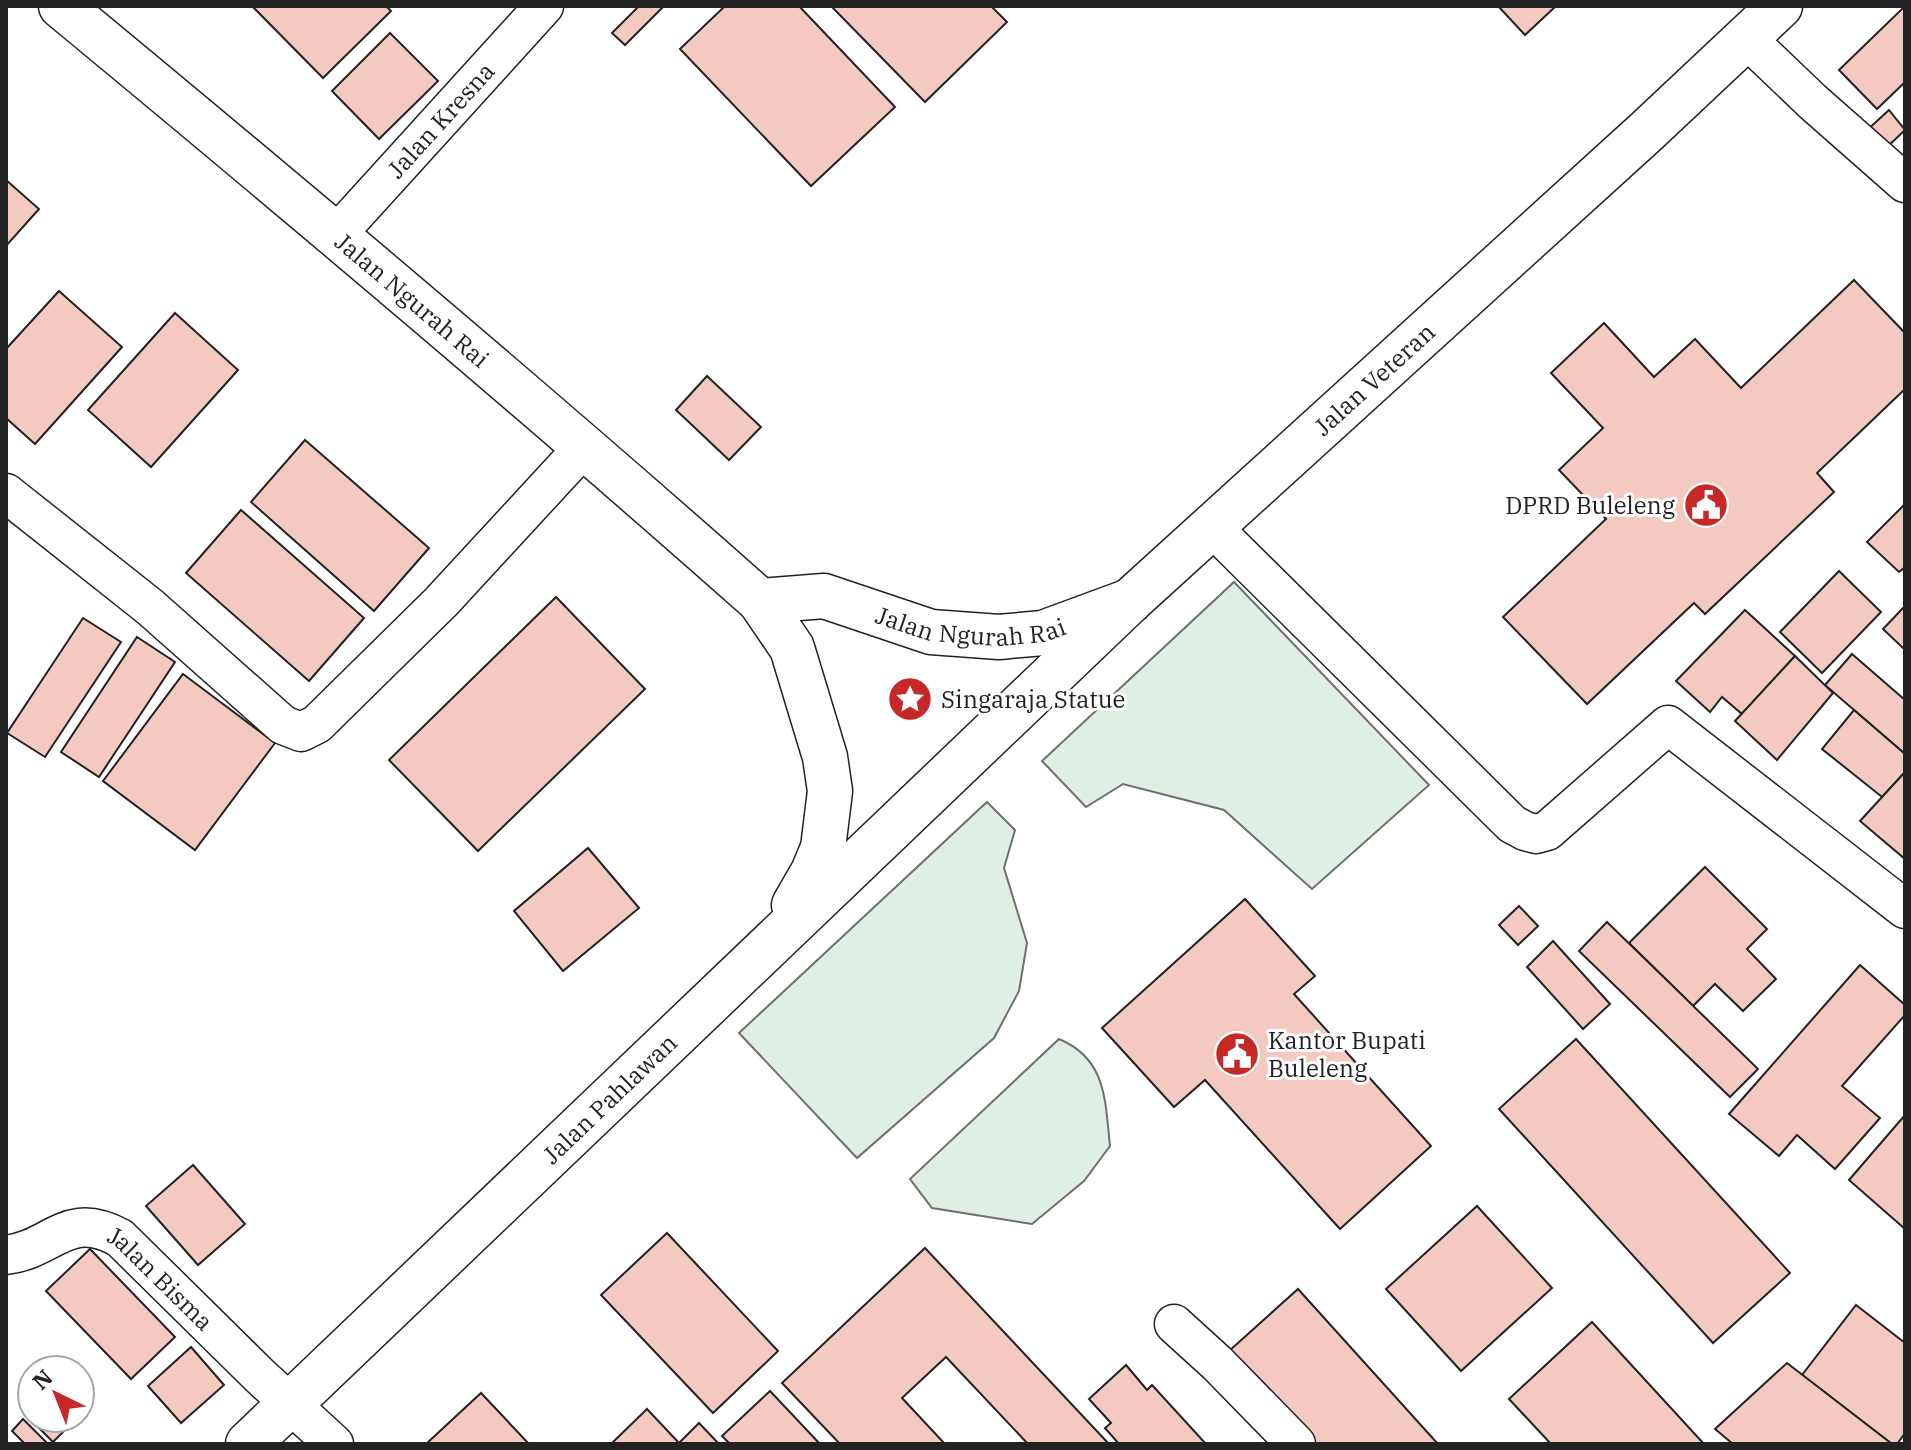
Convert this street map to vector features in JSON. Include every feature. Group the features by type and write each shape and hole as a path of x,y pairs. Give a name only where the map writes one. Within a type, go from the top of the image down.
{"main road":[{"name":"Jalan Ngurah Rai","path":"61,6 337,234 760,601 792,648 825,757 830,791 823,848 813,872 769,945"},
{"name":"Jalan Veteran","path":"969,753 1211,526 1780,6"},
{"name":"Jalan Ngurah Rai","path":"760,601 824,596 931,632 999,637 1043,633 1130,601"},
{"name":"Jalan Pahlawan","path":"248,1444 969,753"}],"street":[{"name":"Jalan Kresna","path":"337,234 544,6"},
{"path":"1747,39 1905,183"},
{"path":"6,493 150,607 283,725 301,732 317,724 402,642 585,446"},
{"path":"1211,526 1512,824 1536,834 1547,831 1668,725 1905,909"},
{"name":"Jalan Bisma","path":"6,1255 18,1253 67,1231 100,1227 120,1238 290,1404"},
{"path":"1174,1324 1296,1444"},
{"path":"290,1404 334,1444"}],"green space":[{"path":"1234,582 1429,785 1312,889 1224,810 1123,784 1086,807 1042,761"},
{"path":"987,802 1015,830 1004,868 1027,943 1019,991 994,1038 857,1158 739,1033"},
{"path":"1059,1039 1087,1058 1101,1083 1104,1098 1110,1146 1084,1181 1032,1224 932,1208 910,1179"}],"building":[{"path":"252,6 386,6 391,11 323,78"},
{"path":"639,6 664,6 625,45 612,33"},
{"path":"725,6 799,6 895,107 811,186 680,49"},
{"path":"831,6 991,6 1007,22 925,102"},
{"path":"1498,6 1556,6 1525,35"},
{"path":"1905,6 1905,82 1877,109 1839,70"},
{"path":"390,33 438,81 379,139 332,91"},
{"path":"1889,110 1905,130 1883,151 1865,132"},
{"path":"6,180 39,209 6,246"},
{"name":"DPRD Buleleng","path":"1854,280 1905,333 1905,389 1817,473 1834,492 1705,614 1694,603 1587,704 1503,617 1606,519 1559,470 1603,428 1551,373 1604,323 1654,377 1695,339 1741,388"},
{"path":"59,291 122,347 35,444 6,418 6,349"},
{"path":"175,313 238,370 151,467 88,410"},
{"path":"707,376 761,427 729,460 676,410"},
{"path":"305,440 429,548 374,611 251,502"},
{"path":"1905,504 1905,567 1899,572 1867,542"},
{"path":"241,510 364,618 309,681 186,573"},
{"path":"1839,571 1881,612 1822,673 1780,632"},
{"path":"556,597 645,689 478,851 389,760"},
{"path":"1905,606 1905,650 1883,629"},
{"path":"1745,610 1795,656 1742,714 1722,697 1710,712 1676,681"},
{"path":"83,618 121,642 45,757 7,733"},
{"path":"137,637 175,662 99,777 61,752"},
{"path":"1852,654 1905,700 1905,754 1825,685"},
{"path":"1795,656 1833,693 1777,760 1735,721"},
{"path":"183,674 275,743 195,850 103,781"},
{"path":"1854,710 1905,754 1905,772 1882,797 1822,749"},
{"path":"1905,772 1905,859 1860,821"},
{"path":"588,848 639,908 563,971 514,911"},
{"path":"1705,867 1767,929 1747,949 1776,979 1743,1011 1715,984 1693,1006 1629,943"},
{"name":"Kantor Bupati Buleleng","path":"1245,899 1315,976 1294,994 1431,1146 1340,1229 1205,1080 1174,1107 1102,1028"},
{"path":"1519,906 1538,926 1518,945 1499,925"},
{"path":"1607,922 1758,1069 1730,1097 1579,951"},
{"path":"1553,941 1610,1004 1583,1029 1527,967"},
{"path":"1860,965 1905,1005 1905,1015 1842,1086 1880,1118 1835,1169 1797,1135 1779,1156 1729,1114"},
{"path":"1576,1039 1790,1273 1713,1343 1499,1109"},
{"path":"1905,1115 1905,1229 1849,1180"},
{"path":"193,1165 245,1224 198,1265 146,1206"},
{"path":"1477,1206 1552,1288 1461,1371 1386,1289"},
{"path":"667,1233 778,1351 713,1413 601,1295"},
{"path":"925,1248 1109,1444 1028,1444 946,1357 902,1398 945,1444 840,1444 782,1383"},
{"path":"90,1249 175,1337 131,1379 46,1291"},
{"path":"1298,1289 1438,1444 1314,1444 1229,1351"},
{"path":"1856,1305 1905,1343 1905,1433 1897,1444 1892,1444 1802,1375"},
{"path":"1592,1322 1704,1444 1551,1444 1509,1399"},
{"path":"191,1347 224,1385 181,1423 148,1386"},
{"path":"1787,1363 1892,1444 1733,1444 1715,1429"},
{"path":"1126,1365 1147,1390 1152,1385 1206,1444 1119,1444 1105,1428 1111,1423 1089,1399"},
{"path":"770,1391 820,1444 730,1444 722,1436"},
{"path":"481,1393 529,1444 426,1444"},
{"path":"647,1409 679,1443 699,1423 719,1444 611,1444"},
{"path":"16,1427 16,1434 38,1434 48,1444 25,1444 12,1431"},
{"path":"45,1434 61,1434 53,1442"}],"place":[{"name":"DPRD Buleleng","path":"1706,505"},
{"name":"Singaraja Statue","path":"910,699"},
{"name":"Kantor Bupati Buleleng","path":"1237,1054"}]}
